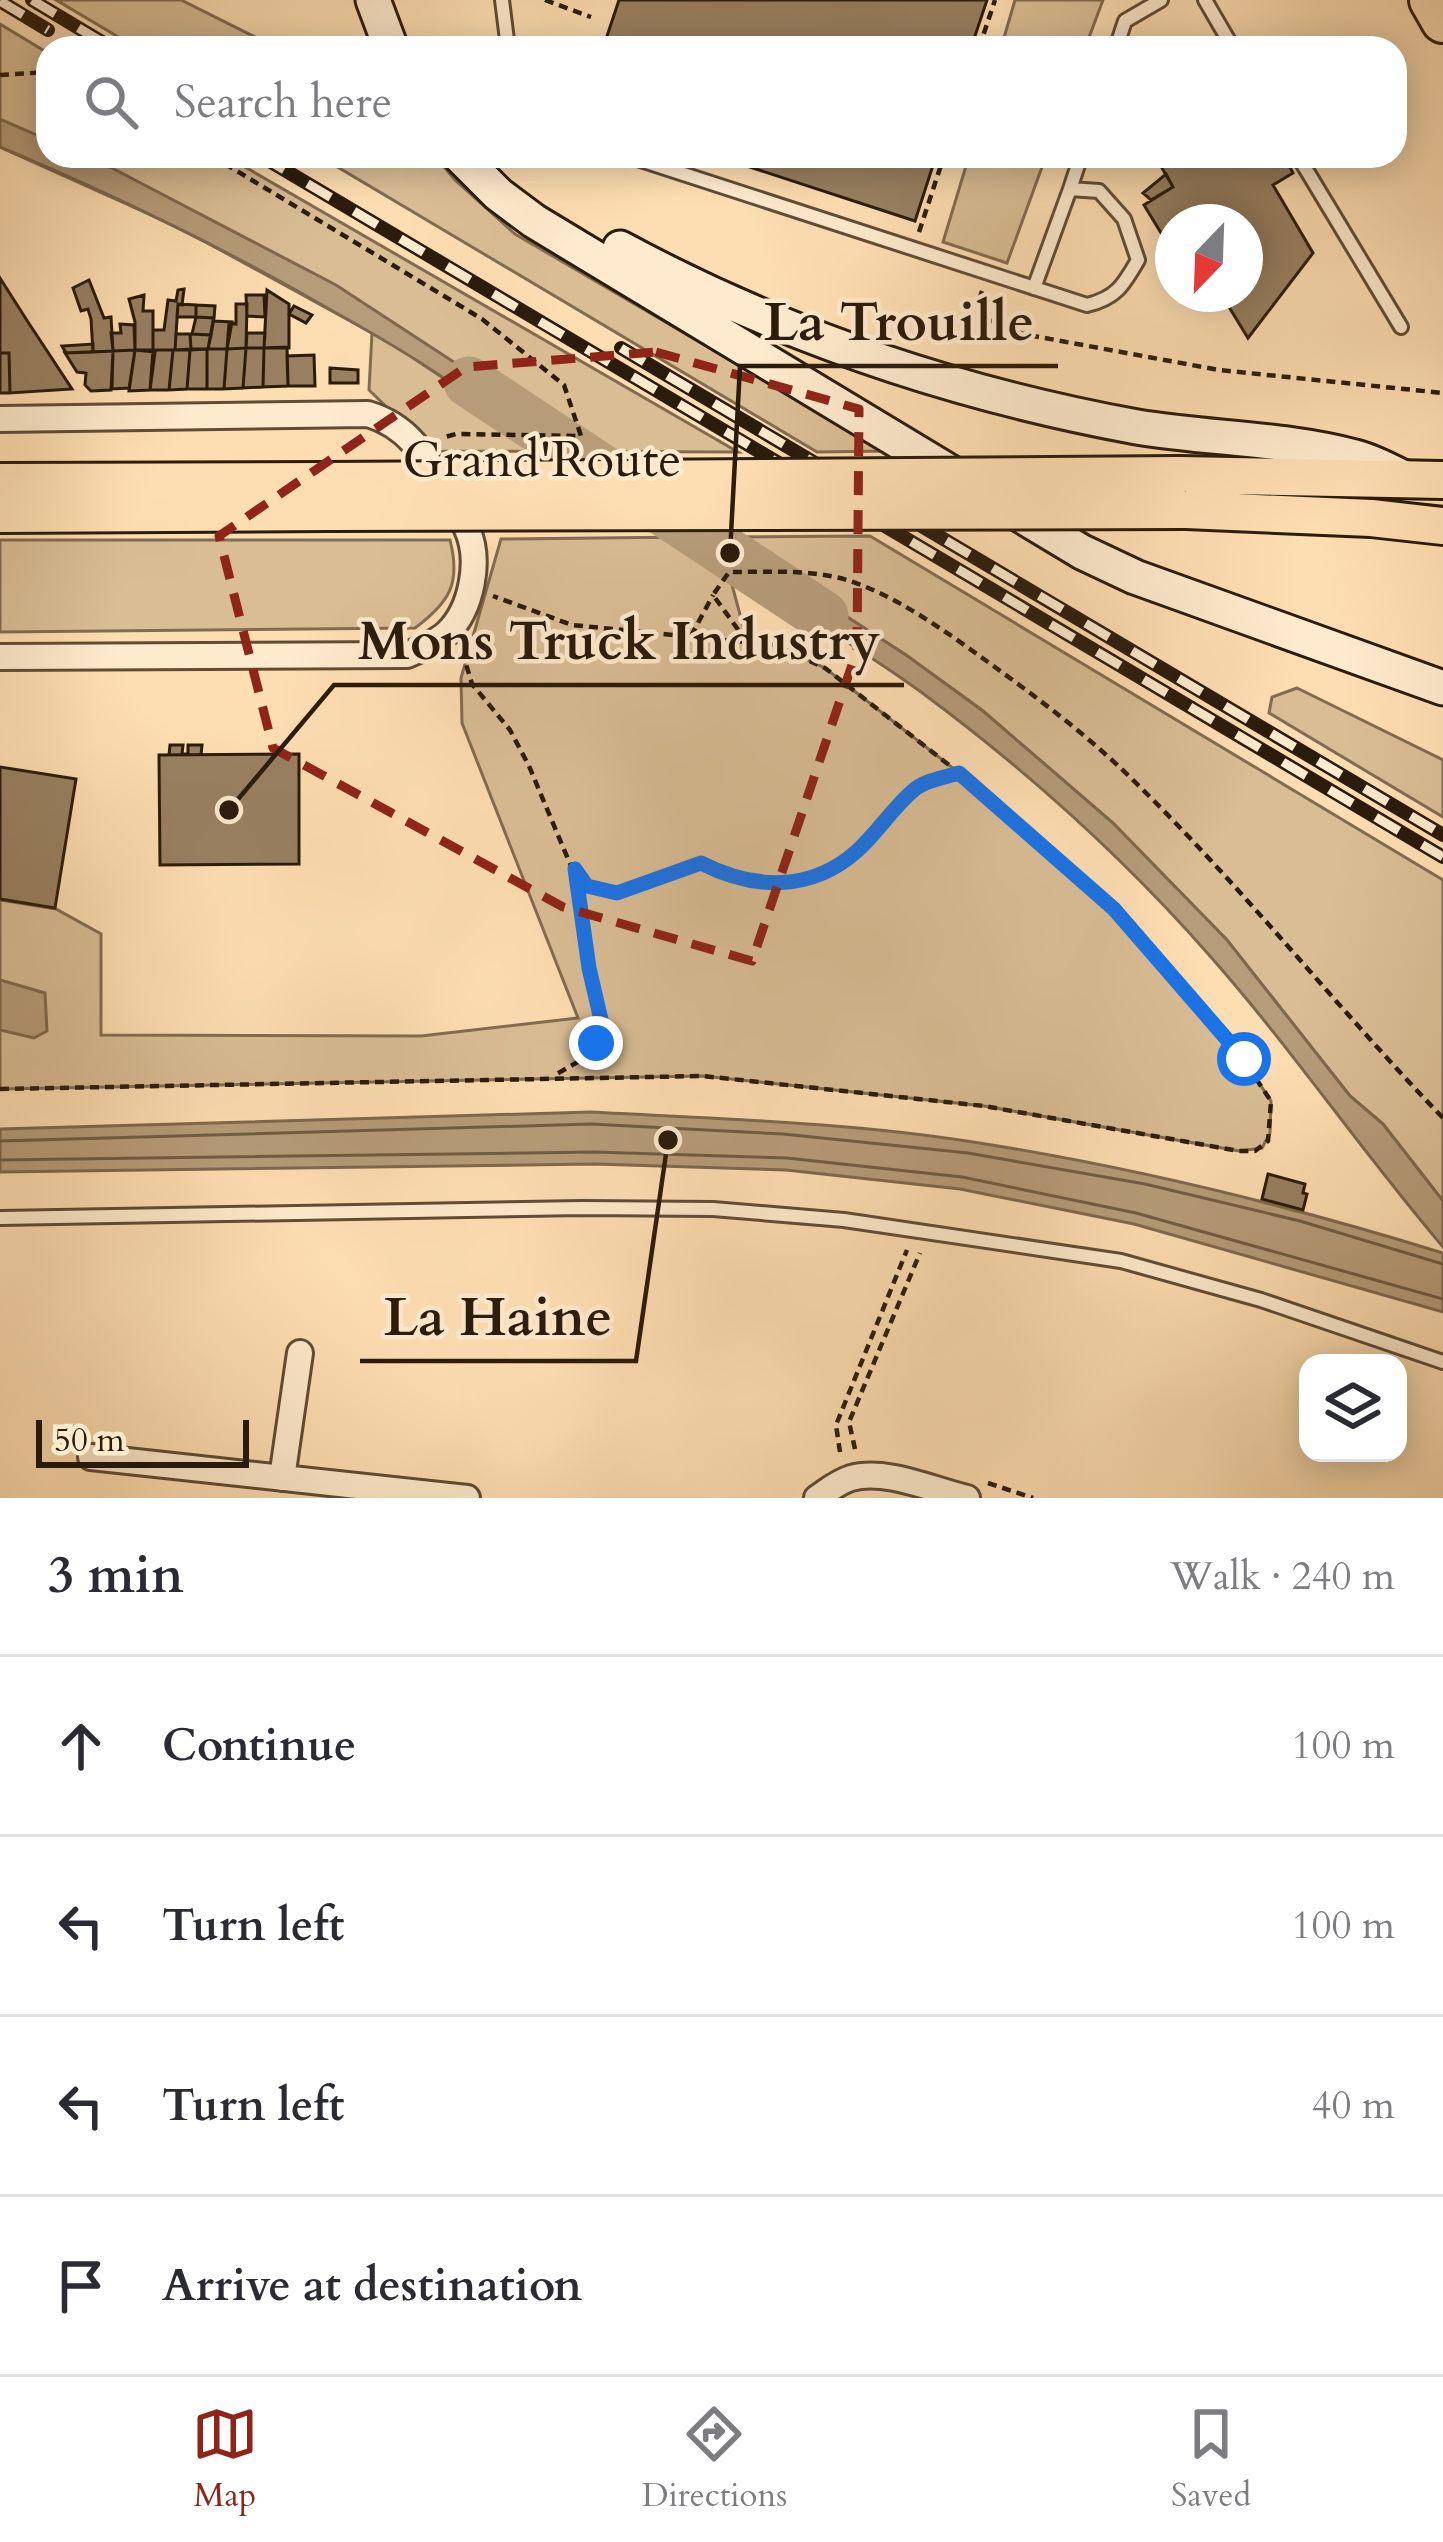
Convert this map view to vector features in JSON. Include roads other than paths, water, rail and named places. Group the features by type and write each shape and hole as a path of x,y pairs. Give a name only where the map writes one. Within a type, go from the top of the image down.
{"highway":[{"path":"1431,0 1443,21"}],"main road":[{"name":"Grand'Route","path":"0,482 328,496 1183,493 1425,479"},
{"name":"Grand'Route","path":"1183,493 1443,526"},
{"name":"Grand'Route","path":"0,514 328,496"}],"street":[{"path":"373,0 386,36"},
{"path":"472,168 534,221 1082,552 1135,578 1443,688"},
{"path":"503,168 531,194 657,268 723,301 864,356 1039,406 1141,428 1358,457 1425,479"},
{"path":"0,419 353,412 391,421 421,449 468,530 473,550 463,612 448,632 407,656 0,657"},
{"path":"282,1478 300,1353"},
{"path":"91,1457 467,1498"},
{"path":"817,1498 845,1479 859,1476 967,1498"}],"lane":[{"path":"502,0 506,36"},
{"path":"1120,36 1125,21 1161,0"},
{"path":"1205,0 1226,36"},
{"path":"665,168 1087,305 1109,300 1138,260 1124,219 1099,191 1070,190"},
{"path":"1034,288 1077,168"},
{"path":"1305,168 1401,327"},
{"path":"0,1218 670,1208 844,1220 1120,1261 1261,1300 1443,1362"}],"water":[{"path":"0,119 36,135 36,163 0,147"},
{"path":"48,168 112,168 336,285 541,419 501,422 375,335 291,287"},
{"path":"746,578 787,578 906,655 983,711 1113,823 1227,940 1350,1096 1383,1124 1443,1201 1443,1247 1240,991 1108,850 998,752 921,692"},
{"path":"0,980 45,993 47,1031 34,1038 0,1030"},
{"path":"591,1112 926,1135 1093,1163 1210,1189 1443,1253 1443,1312 1134,1224 960,1189 786,1170 595,1164 0,1172 0,1129"}],"waterway":[{"path":"469,382 823,616"}],"railway":[{"path":"32,0 92,36"},
{"path":"0,1 48,30"},
{"path":"281,168 1443,857"},
{"path":"621,348 1443,835"}],"place":[{"name":"La Trouille","path":"730,553"},
{"name":"Mons Truck Industry","path":"229,810"},
{"name":"La Haine","path":"668,1140"}]}
